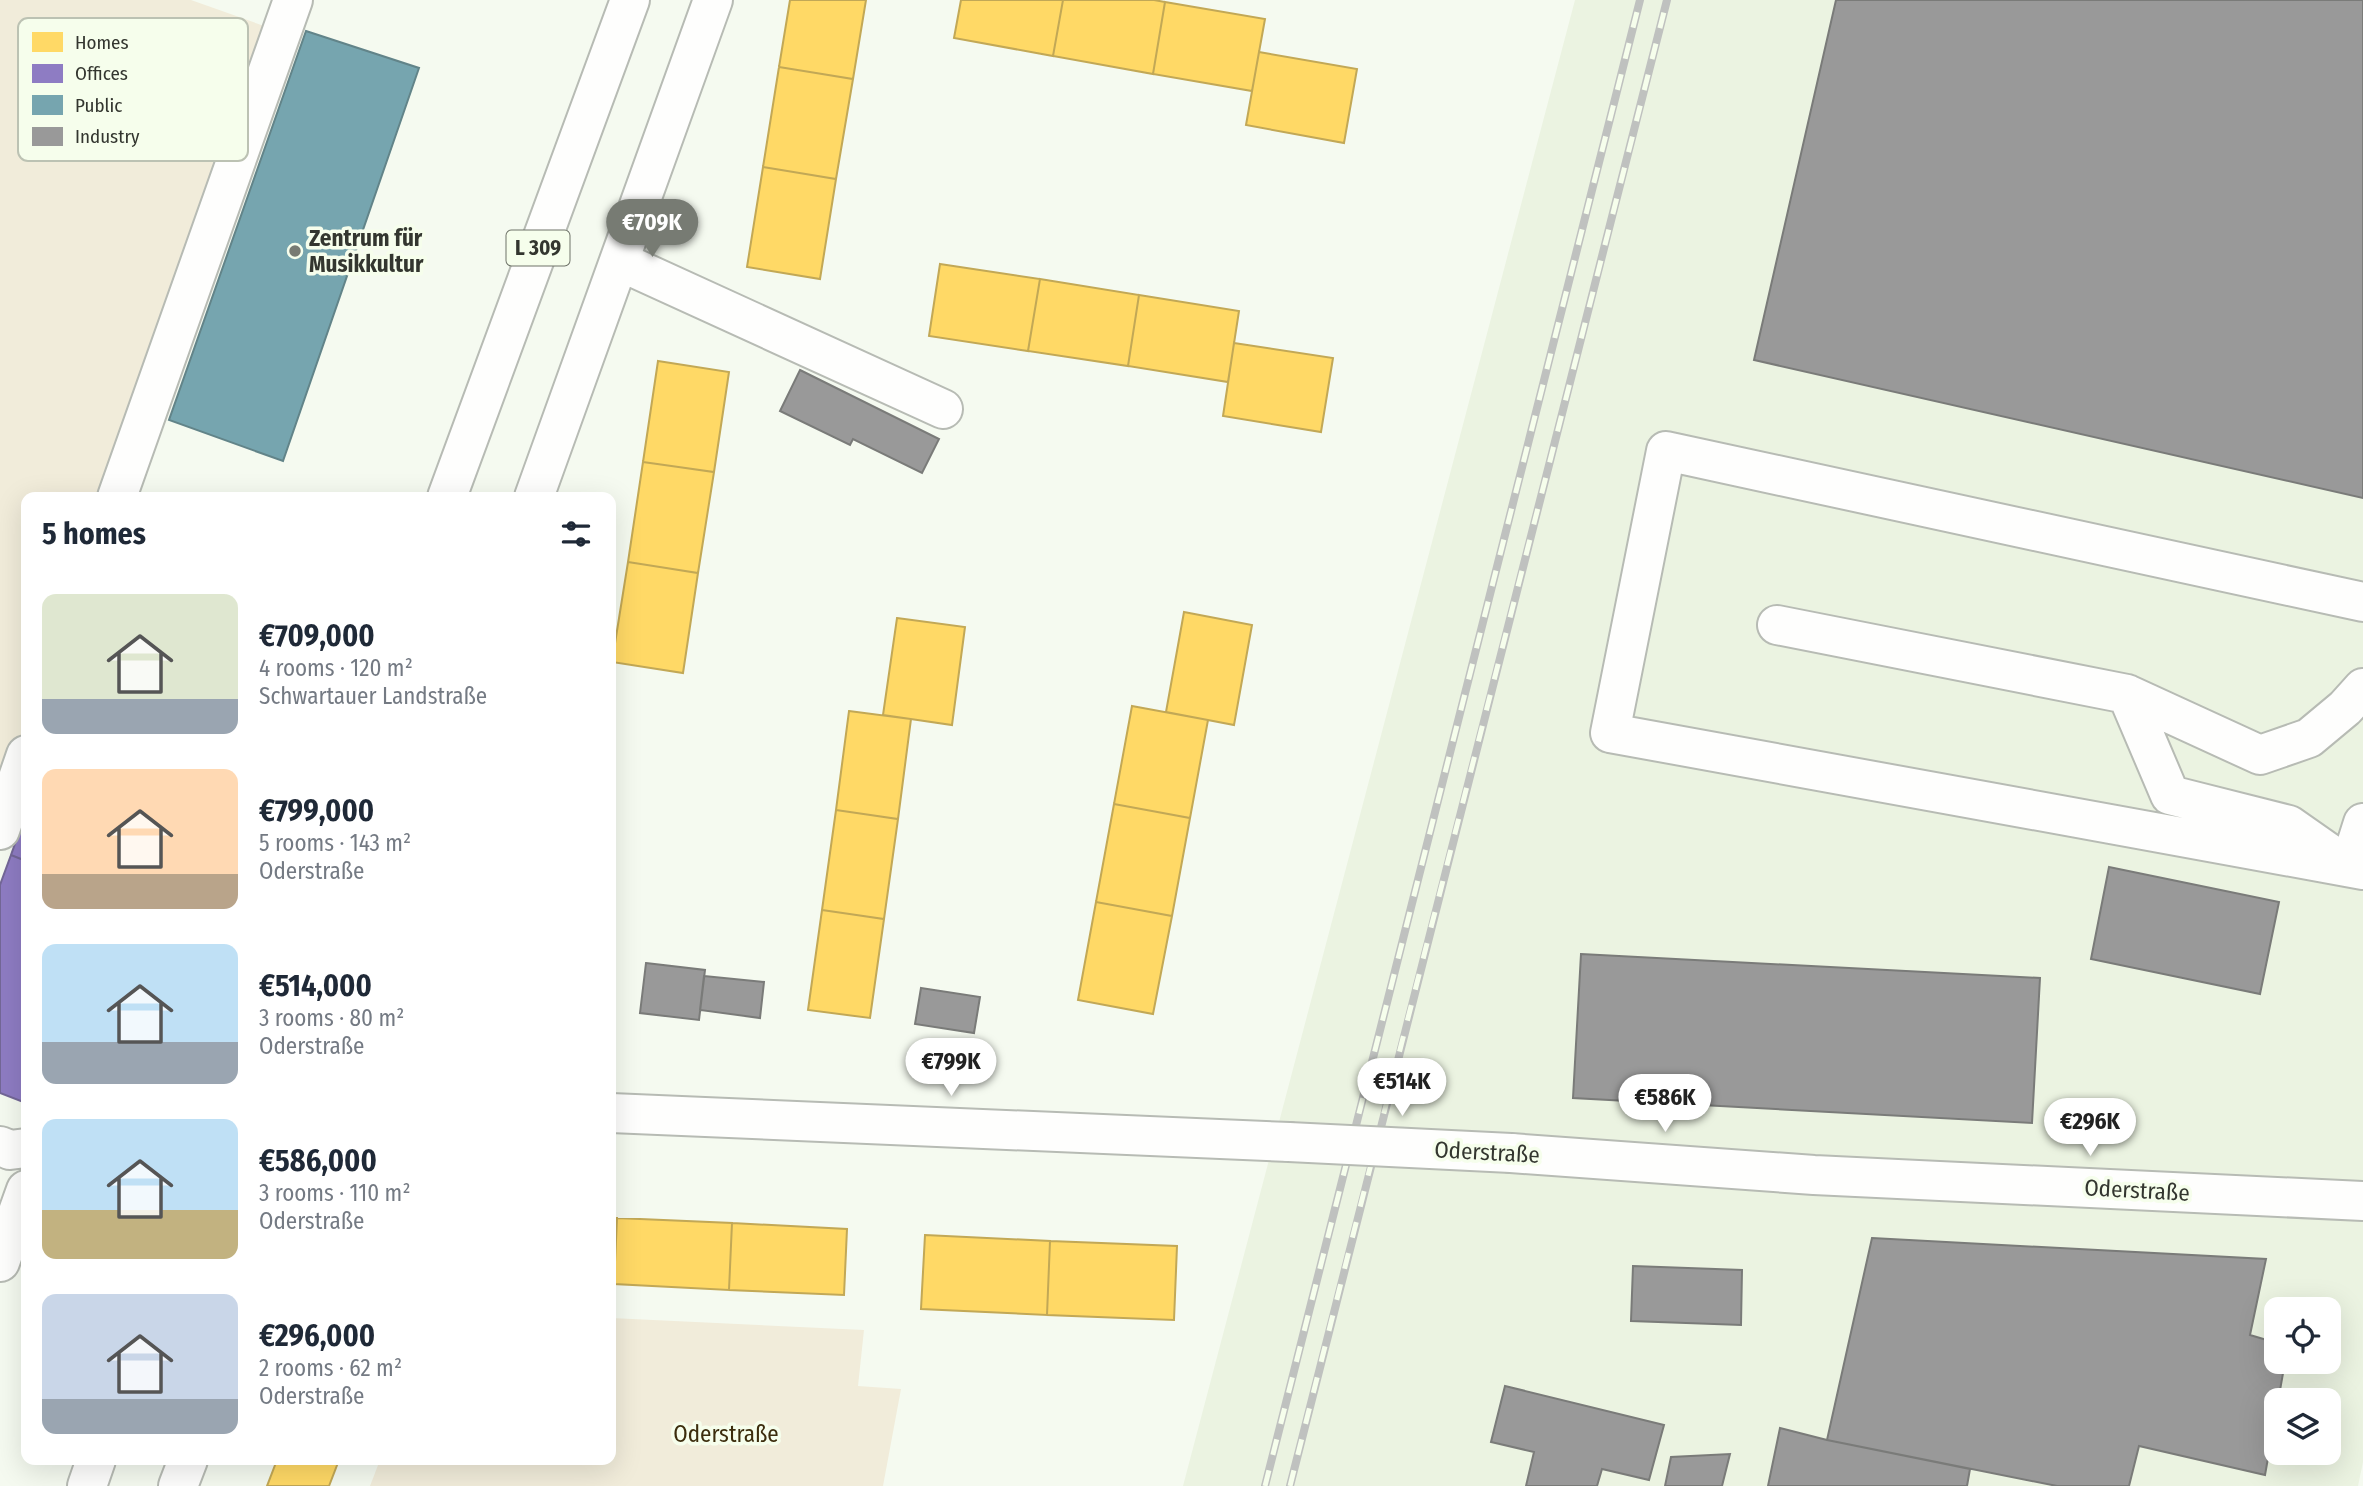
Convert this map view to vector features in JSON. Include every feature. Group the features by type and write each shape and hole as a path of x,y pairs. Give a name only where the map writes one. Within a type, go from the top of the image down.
{"street":[{"path":"248,127 293,0"},
{"name":"L 309","path":"449,492 630,0"},
{"path":"536,492 713,0"},
{"path":"119,492 236,161"},
{"path":"619,261 943,409"},
{"path":"2356,868 1610,733 1666,451 2363,602"},
{"path":"1777,625 2127,694 2260,755 2309,738 2363,688"},
{"path":"2127,694 2170,795 2289,825 2356,868"},
{"path":"0,830 21,769"},
{"path":"2356,868 2363,823"},
{"name":"Oderstraße","path":"616,1113 1511,1153 1814,1175 2363,1201"},
{"path":"0,1146 10,1150 21,1149"},
{"path":"0,1262 21,1204"},
{"path":"87,1486 94,1465"},
{"path":"178,1486 186,1465"}],"shaded area":[{"path":"1575,0 2363,0 2363,1462 2358,1486 1183,1486"}],"green space":[{"path":"0,0 191,0 242,18 18,18 18,161 236,161 119,492 21,492 21,769 0,830"},
{"path":"248,20 281,32 248,126"},
{"path":"616,1318 864,1330 858,1386 901,1389 883,1486 370,1486 378,1465 616,1465"}],"building: Homes":[{"path":"790,0 866,0 853,79 779,67"},
{"path":"961,0 1063,0 1053,56 954,38"},
{"path":"1063,0 1165,2 1153,74 1053,56"},
{"path":"1165,2 1265,19 1252,91 1153,74"},
{"path":"1259,52 1357,69 1344,143 1246,125"},
{"path":"779,67 853,79 836,179 763,167"},
{"path":"763,167 836,179 820,279 747,267"},
{"path":"940,264 1040,279 1028,351 929,336"},
{"path":"1040,279 1139,295 1128,366 1028,351"},
{"path":"1139,295 1239,311 1228,382 1128,366"},
{"path":"1234,343 1333,358 1321,432 1223,416"},
{"path":"658,361 729,372 714,472 643,462"},
{"path":"643,462 714,472 698,573 628,562"},
{"path":"628,562 698,573 683,673 616,663 616,637"},
{"path":"1184,612 1252,625 1234,725 1166,712"},
{"path":"897,618 965,627 952,725 883,715"},
{"path":"1132,706 1208,720 1190,818 1114,804"},
{"path":"849,711 911,719 898,819 836,810"},
{"path":"1114,804 1190,818 1172,916 1096,902"},
{"path":"836,810 898,819 884,919 822,910"},
{"path":"1096,902 1172,916 1153,1014 1078,1000"},
{"path":"822,910 884,919 870,1018 808,1010"},
{"path":"617,1218 732,1223 729,1290 616,1284"},
{"path":"732,1223 847,1229 844,1295 729,1290"},
{"path":"925,1235 1050,1241 1047,1315 921,1309"},
{"path":"1050,1241 1177,1246 1174,1320 1047,1315"},
{"path":"275,1465 337,1465 329,1486 267,1486"}],"building: Offices":[{"path":"21,827 21,859 11,855"},
{"path":"11,855 21,859 21,1101 0,1093 0,885"}],"building: Public":[{"path":"306,31 419,68 283,461 169,420"}],"building: Industry":[{"path":"1836,0 2363,0 2363,498 1754,360"},
{"path":"800,370 939,439 922,473 853,439 850,445 780,411"},
{"path":"2109,867 2279,902 2260,994 2091,959"},
{"path":"1581,954 2040,978 2032,1123 1573,1098"},
{"path":"646,963 705,970 699,1020 640,1013"},
{"path":"704,976 764,982 760,1018 700,1010"},
{"path":"921,988 980,997 974,1033 915,1024"},
{"path":"1872,1238 2266,1259 2250,1335 2264,1339 2264,1374 2283,1374 2280,1388 2264,1388 2265,1475 2139,1446 2129,1486 2057,1486 1827,1440"},
{"path":"1633,1266 1742,1270 1741,1325 1631,1321"},
{"path":"1505,1386 1664,1425 1649,1480 1602,1469 1597,1486 1526,1486 1534,1452 1491,1442"},
{"path":"1780,1428 1970,1469 1967,1486 1768,1486"},
{"path":"1730,1454 1722,1486 1665,1486 1671,1457"}],"railway":[{"path":"1265,1486 1640,0"},
{"path":"1290,1486 1667,0"}],"place":[{"name":"Zentrum für Musikkultur","path":"295,251"}]}
